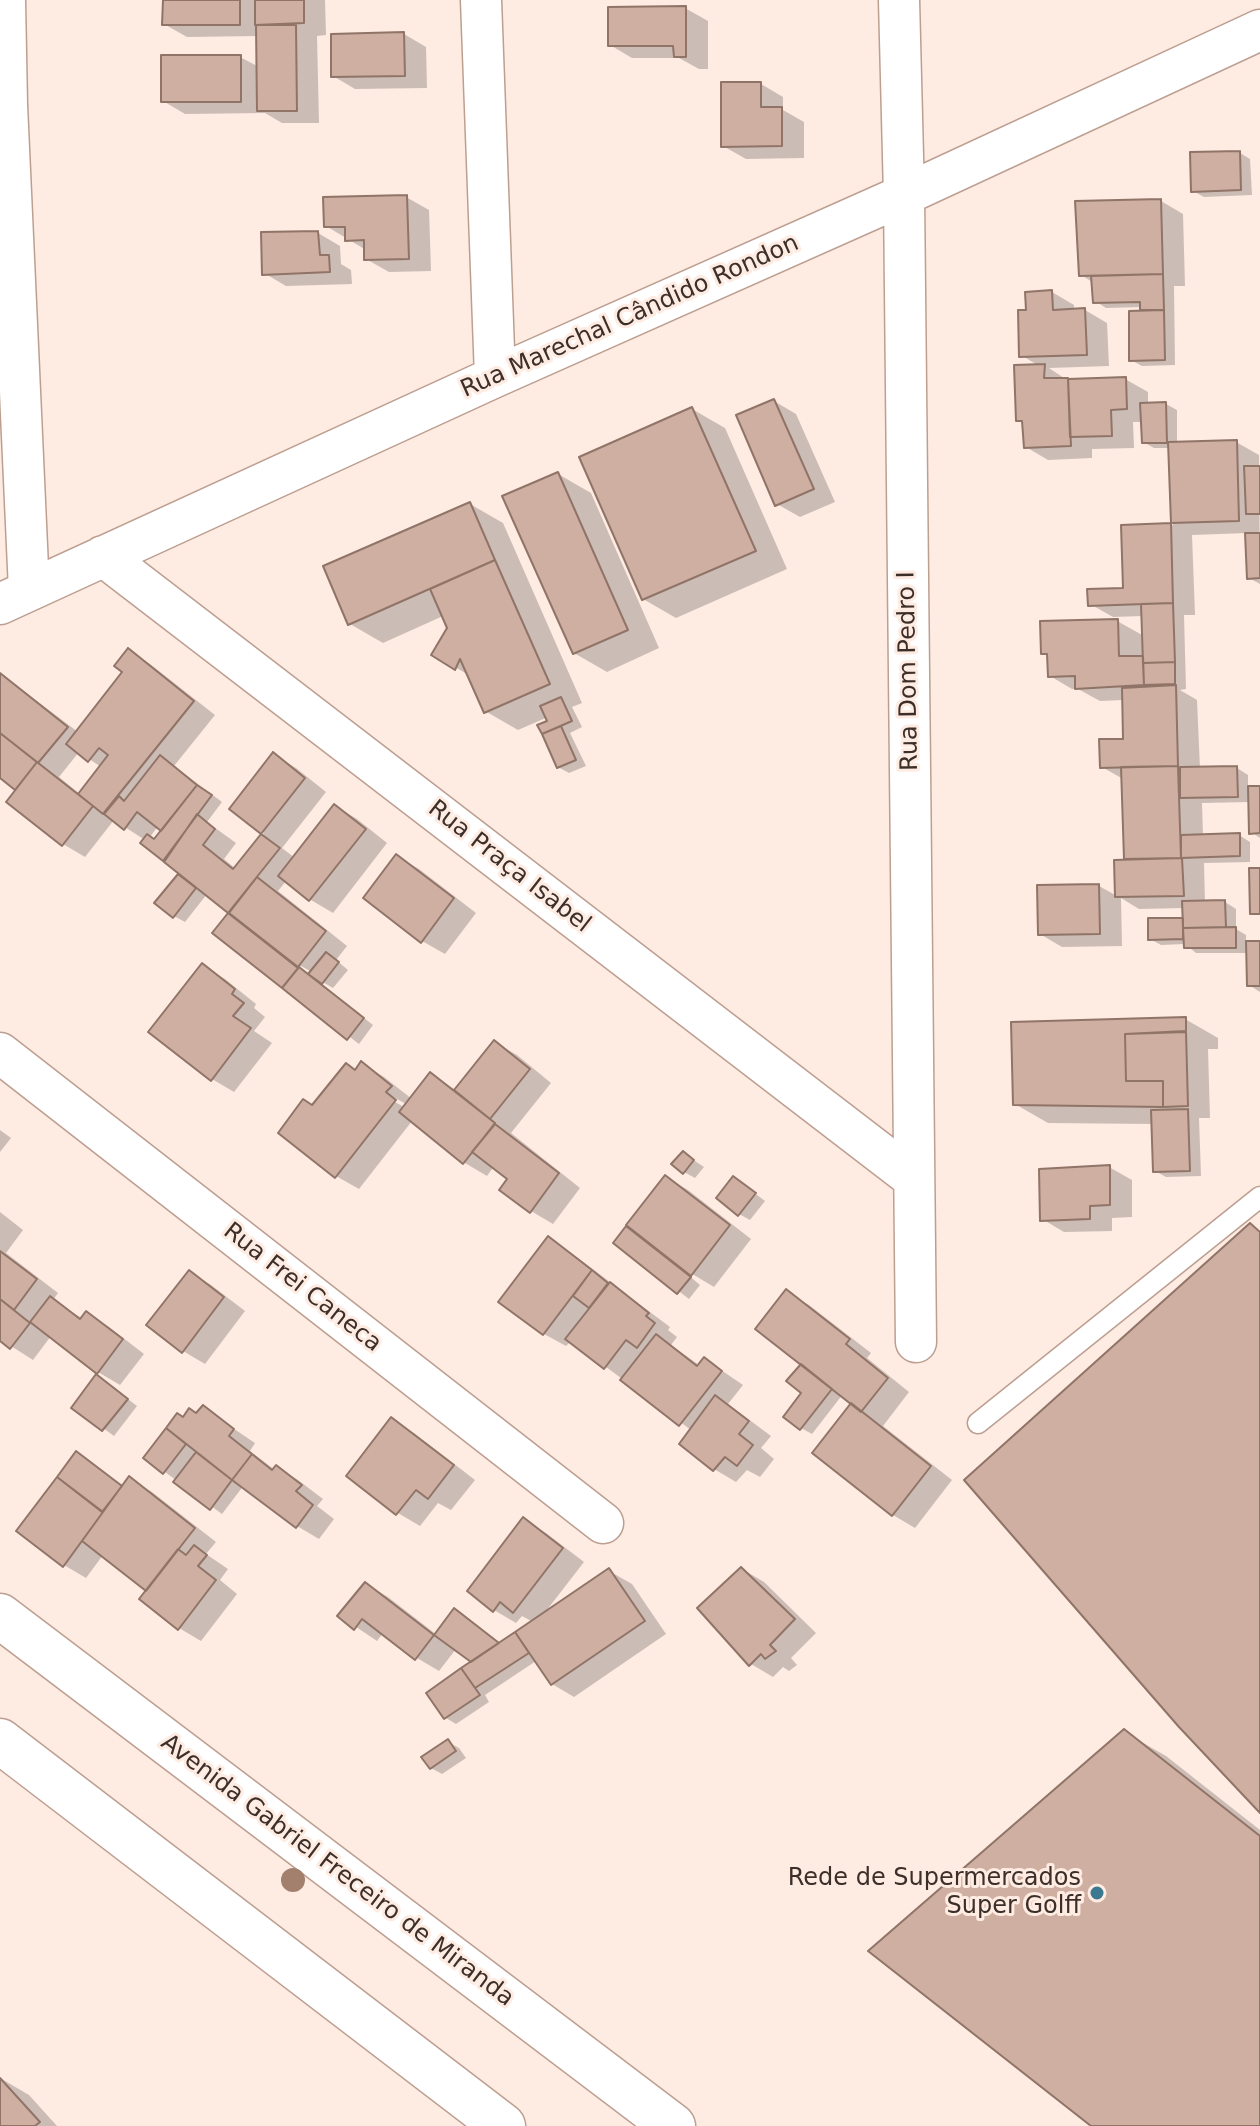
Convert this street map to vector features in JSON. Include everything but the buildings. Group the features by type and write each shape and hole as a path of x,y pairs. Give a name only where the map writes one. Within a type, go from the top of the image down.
{"street":[{"path":"5,0 3,106 15,597"},
{"path":"481,0 495,377"},
{"name":"Rua Dom Pedro I","path":"899,0 904,195 916,1342"},
{"name":"Rua Marechal Cândido Rondon","path":"15,597 495,377 904,195 1260,30"},
{"name":"Rua Praça Isabel","path":"103,556 914,1179"},
{"name":"Rua Frei Caneca","path":"0,1053 603,1523"},
{"name":"Avenida Gabriel Freceiro de Miranda","path":"0,1616 673,2126"},
{"path":"0,1741 503,2126"}],"lane":[{"path":"978,1423 1260,1197"}],"place":[{"name":"Rede de Supermercados Super Golff","path":"1097,1893"}]}
